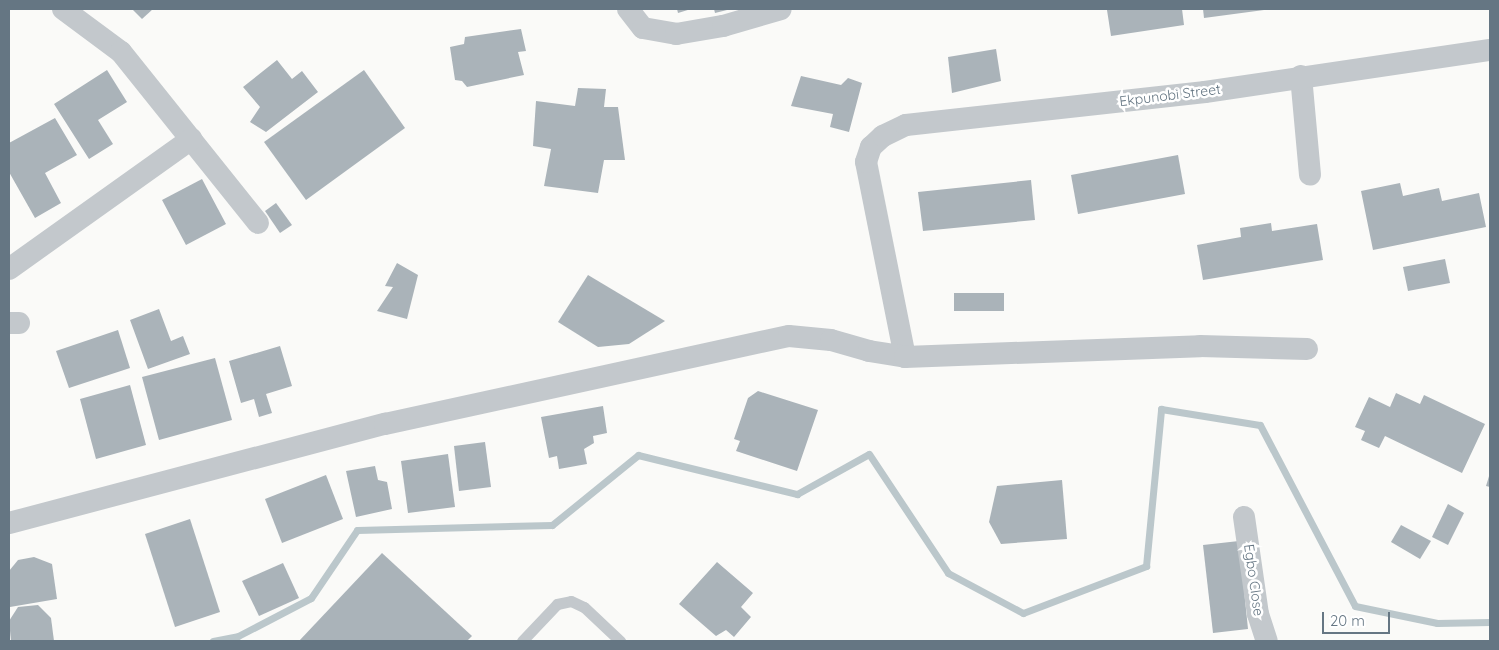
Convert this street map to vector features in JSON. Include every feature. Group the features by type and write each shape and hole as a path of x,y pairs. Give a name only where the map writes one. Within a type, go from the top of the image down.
{"street":[{"path":"64,9 121,52 258,223"},
{"path":"628,9 644,28 676,34 724,26 781,9"},
{"name":"Ekpunobi Street","path":"905,357 866,162 871,147 883,136 906,124 1205,92 1301,76 1490,50"},
{"path":"1301,76 1310,175"},
{"path":"9,269 191,139"},
{"path":"9,523 385,424 681,361 765,339 808,335 905,357 1200,346 1306,349"},
{"name":"Egbo Close","path":"1244,517 1258,614 1268,641"}],"lane":[{"path":"522,641 557,604 571,601 584,607 620,641"}],"building":[{"path":"132,9 153,9 142,19"},
{"path":"677,9 691,9 678,13"},
{"path":"714,9 731,9 715,13"},
{"path":"1182,9 1184,25 1111,36 1107,10"},
{"path":"1203,9 1264,9 1264,10 1204,18"},
{"path":"521,29 526,51 518,52 524,75 467,87 462,81 455,80 450,47 464,44 465,37"},
{"path":"996,49 1001,81 952,93 948,57"},
{"path":"277,60 292,79 302,71 318,92 266,132 250,122 260,107 243,87"},
{"path":"107,70 127,102 98,120 113,144 89,159 54,104"},
{"path":"364,70 405,128 306,200 264,142"},
{"path":"801,76 841,85 848,78 862,83 849,132 830,127 833,114 791,106"},
{"path":"578,88 606,89 604,107 618,107 625,160 604,160 598,193 544,186 551,149 533,146 536,101 575,106"},
{"path":"55,118 77,155 45,173 61,203 35,218 9,172 9,143"},
{"path":"1178,155 1185,194 1078,214 1071,175"},
{"path":"202,179 226,224 186,245 162,200"},
{"path":"1031,180 1035,220 923,231 918,192"},
{"path":"1400,183 1403,196 1439,188 1442,201 1479,193 1486,227 1373,250 1361,191"},
{"path":"276,203 292,225 280,233 265,211"},
{"path":"1271,223 1272,231 1317,224 1323,260 1203,280 1197,245 1241,237 1240,228"},
{"path":"1445,259 1450,283 1408,291 1403,267"},
{"path":"397,263 418,275 407,319 377,311 393,287 385,286"},
{"path":"588,275 665,321 629,344 598,347 558,322"},
{"path":"954,293 1004,293 1004,311 954,311"},
{"path":"159,309 171,341 183,336 190,354 148,369 130,320"},
{"path":"118,330 130,368 69,388 56,351"},
{"path":"280,346 292,386 266,394 272,413 259,417 254,399 241,403 229,361"},
{"path":"215,358 232,420 159,440 142,377"},
{"path":"130,385 146,445 96,459 80,399"},
{"path":"758,391 818,410 797,471 736,451 740,441 734,439 748,398"},
{"path":"1396,393 1420,404 1424,395 1485,424 1462,473 1385,436 1379,448 1361,440 1365,431 1355,427 1369,397 1390,407"},
{"path":"603,406 607,433 593,436 594,443 584,449 587,464 559,469 557,456 549,458 541,417"},
{"path":"485,442 491,487 459,491 454,446"},
{"path":"448,454 455,507 408,513 401,461"},
{"path":"375,466 378,480 387,482 392,509 356,517 346,471"},
{"path":"1490,473 1490,487 1486,486"},
{"path":"326,475 343,519 282,543 265,499"},
{"path":"1062,480 1067,539 1001,544 989,522 997,486"},
{"path":"1448,504 1464,513 1448,545 1432,537"},
{"path":"190,519 220,612 175,627 145,534"},
{"path":"1401,525 1431,541 1420,559 1391,542"},
{"path":"1239,541 1248,629 1213,633 1203,545"},
{"path":"382,553 472,636 467,641 299,641"},
{"path":"34,557 52,564 57,599 10,607 9,571 18,560"},
{"path":"717,562 753,593 741,607 751,617 734,637 726,630 716,636 679,604"},
{"path":"283,563 299,598 259,616 242,581"},
{"path":"38,605 51,618 54,641 11,641 9,621 18,607"}],"waterway":[{"path":"213,641 238,636 311,598 357,530 552,525 638,455 797,494 869,454 948,573 1023,613 1146,566 1161,409 1260,425 1355,606 1437,623 1490,622"}]}
